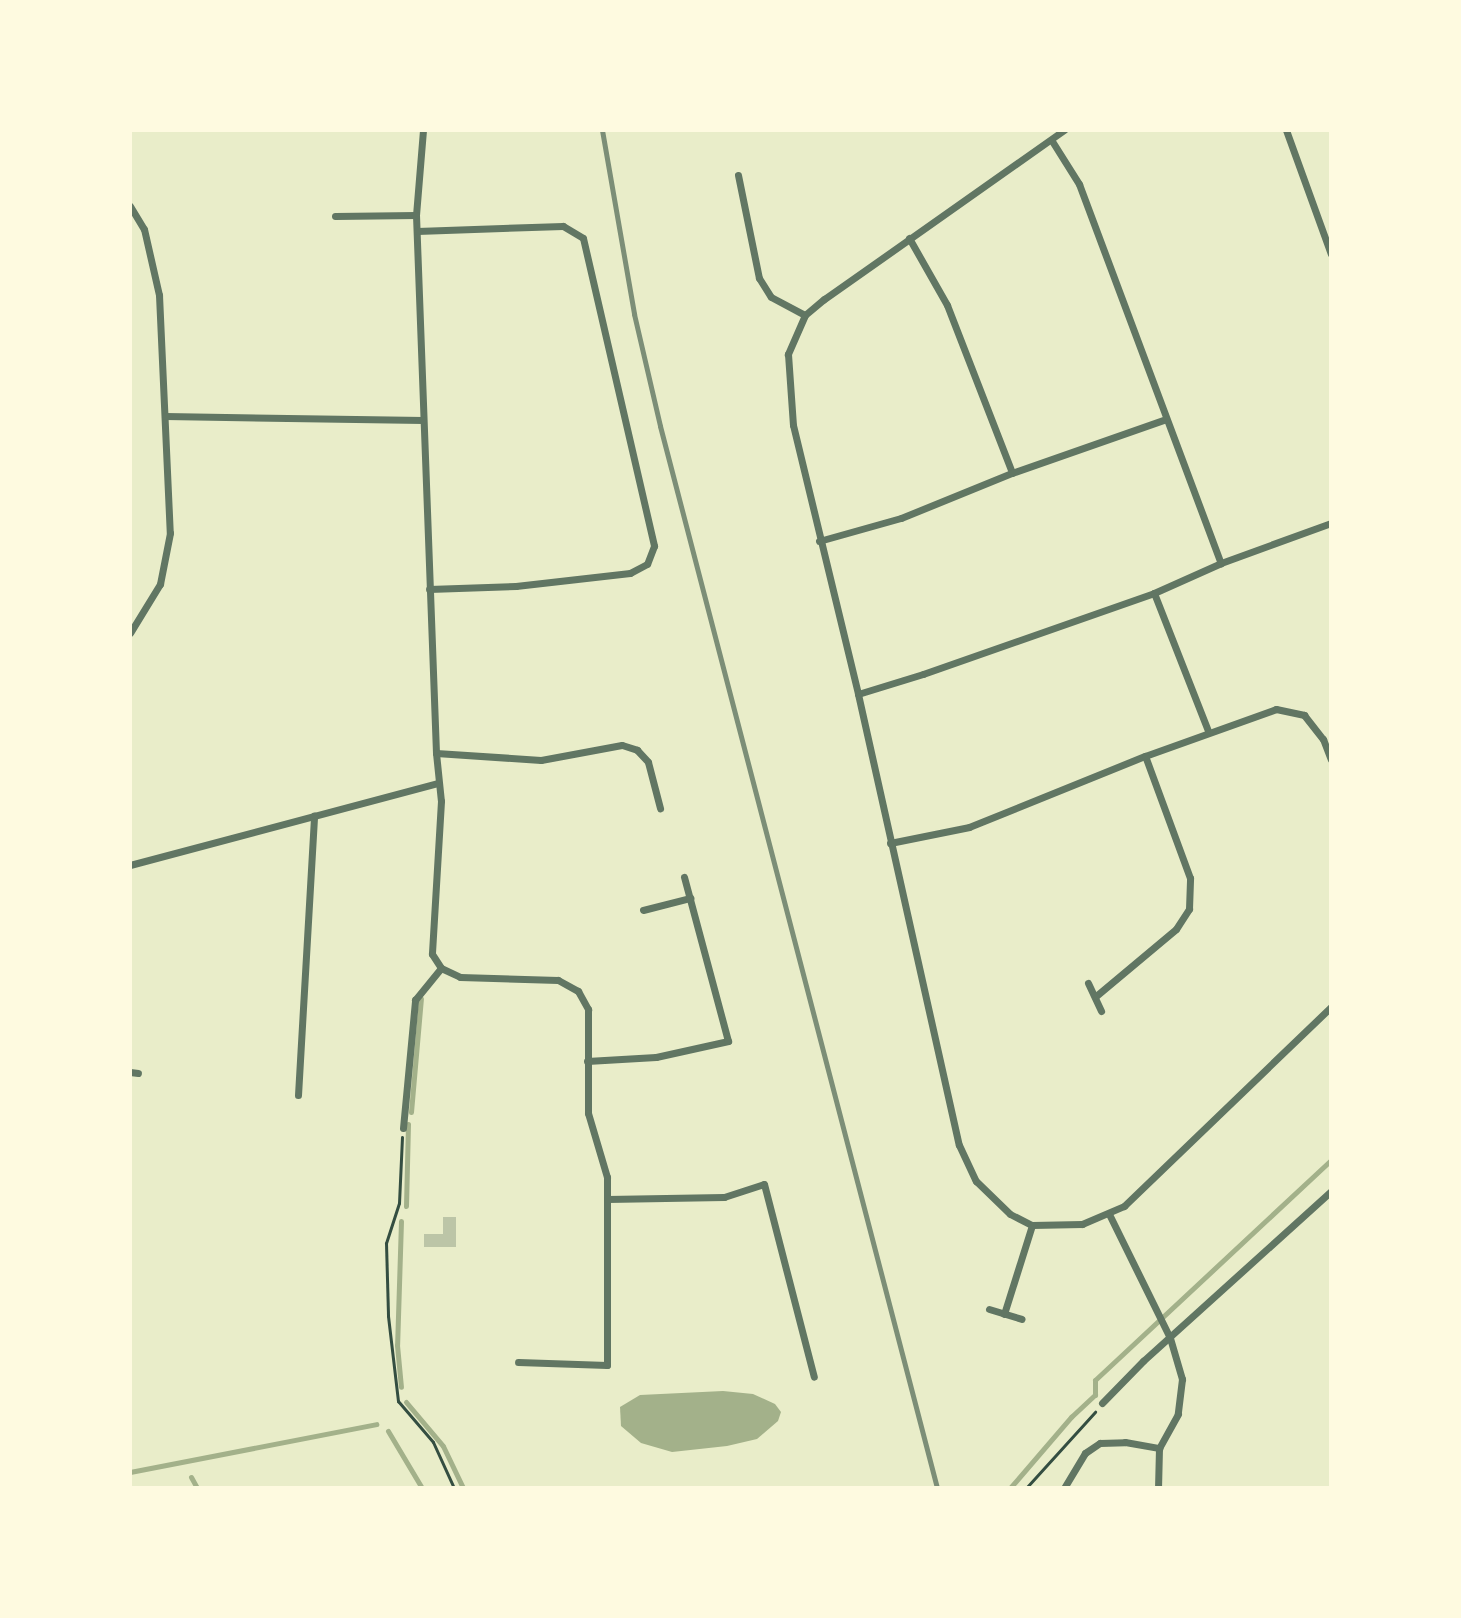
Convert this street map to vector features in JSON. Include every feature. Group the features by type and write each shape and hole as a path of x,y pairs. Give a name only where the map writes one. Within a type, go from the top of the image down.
{"street":[{"path":"423,130 416,215 440,847 432,954 441,968 460,977 569,984 584,998 588,1009 588,1113 604,1160 607,1199 607,1365 518,1362"},
{"path":"1064,130 805,315 788,354 789,401 819,541 858,694 959,1145 976,1181 994,1202 1032,1225 1082,1224 1109,1214 1124,1206 1331,1007"},
{"path":"1286,130 1331,254"},
{"path":"1052,141 1079,184 1221,563"},
{"path":"738,175 759,278 771,297 805,315"},
{"path":"130,206 144,229 154,260 159,295 170,533 167,559 155,596 130,633"},
{"path":"335,216 416,215"},
{"path":"417,231 563,226 583,238 654,546 647,564 630,573 516,586 429,589"},
{"path":"909,238 947,305 1012,473"},
{"path":"165,416 423,420"},
{"path":"819,541 901,518 1012,473 1166,419"},
{"path":"858,694 1154,593 1221,563 1331,523"},
{"path":"1154,593 1208,731"},
{"path":"890,843 969,827 1208,731 1276,709 1304,715 1323,739 1331,760"},
{"path":"436,753 541,760 622,745 637,750 648,762 660,808"},
{"path":"1096,996 1176,929 1189,909 1190,878 1145,756"},
{"path":"130,865 438,783"},
{"path":"298,1095 314,815"},
{"path":"587,1061 656,1057 728,1041 684,877"},
{"path":"643,910 690,898"},
{"path":"403,1128 415,1000 441,968"},
{"path":"1088,983 1101,1011"},
{"path":"607,1199 724,1197 764,1184 814,1377"},
{"path":"1102,1403 1331,1191"},
{"path":"1109,1214 1170,1338 1182,1379 1183,1395 1178,1414 1159,1448 1158,1488"},
{"path":"1004,1314 1032,1225"},
{"path":"989,1309 1021,1319"},
{"path":"1064,1488 1085,1453 1100,1443 1125,1442 1159,1448"}],"path":[{"path":"403,1128 399,1203 386,1243 391,1346 398,1401 433,1442 454,1488"},
{"path":"1026,1488 1102,1403"}],"shaded area":[{"path":"723,1391 753,1394 775,1404 781,1412 778,1421 757,1439 672,1452 641,1443 621,1426 620,1407 640,1395"}],"building":[{"path":"443,1217 456,1217 456,1247 424,1247 424,1234 443,1234"}],"waterway":[{"path":"411,1112 421,998"},
{"path":"406,1206 408,1124"},
{"path":"1010,1488 1071,1417 1095,1395 1095,1380 1331,1160"},
{"path":"401,1221 397,1345 401,1387"},
{"path":"406,1402 443,1446 463,1488"},
{"path":"130,1472 376,1424"},
{"path":"388,1431 422,1488"},
{"path":"191,1477 197,1488"}],"railway":[{"path":"602,130 634,314 660,426 937,1488"}]}
